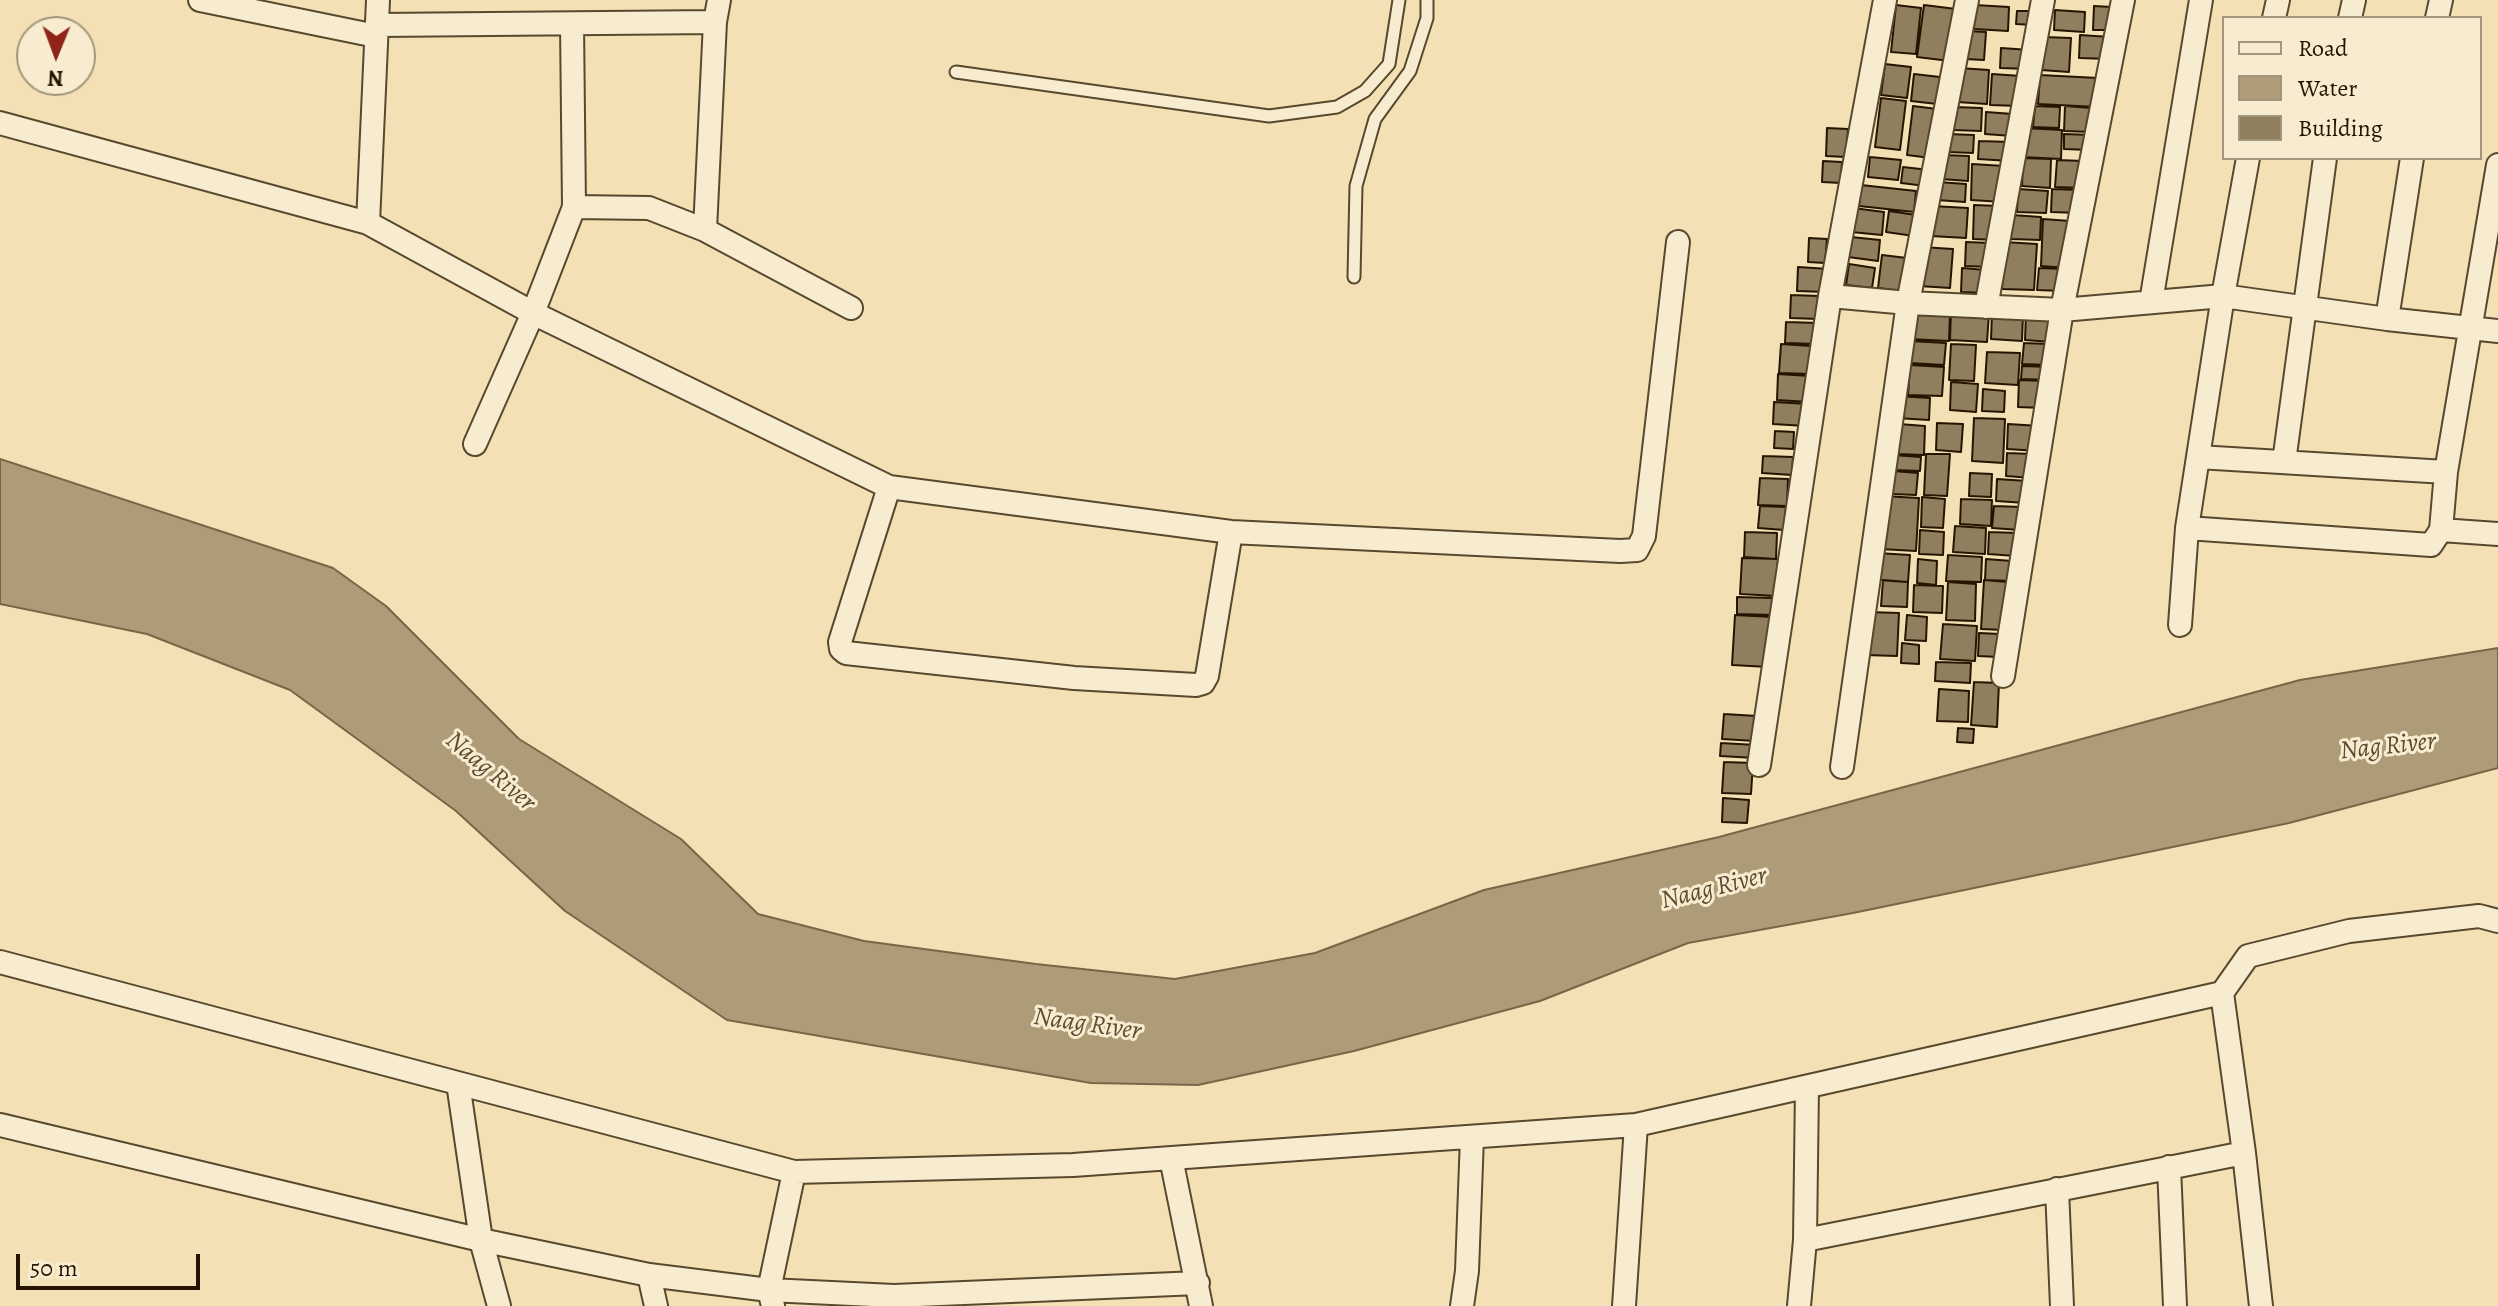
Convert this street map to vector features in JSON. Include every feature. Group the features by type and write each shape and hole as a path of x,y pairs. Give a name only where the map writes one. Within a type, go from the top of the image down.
{"street":[{"path":"200,0 377,30 715,22"},
{"path":"368,223 378,0"},
{"path":"705,230 715,22 719,0"},
{"path":"1759,765 1830,296 1885,0"},
{"path":"1842,767 1908,303 1967,0"},
{"path":"1986,307 2043,0"},
{"path":"2003,676 2062,310 2123,0"},
{"path":"2151,302 2201,0"},
{"path":"475,444 533,313 574,207 572,24"},
{"path":"0,123 368,223 533,313 889,487 1231,532 1637,550 1644,536 1678,242"},
{"path":"2180,625 2187,528 2248,160"},
{"path":"2284,462 2325,160"},
{"path":"2387,319 2412,160"},
{"path":"2187,528 2431,545 2441,530 2446,472 2498,165"},
{"path":"574,207 649,208 705,230 851,308"},
{"path":"1830,296 2062,310 2223,296 2469,330 2498,331"},
{"path":"2198,457 2446,472"},
{"path":"889,487 840,642 841,649 846,653 1074,678 1203,683 1207,676 1231,532"},
{"path":"2441,530 2498,534"},
{"path":"0,962 794,1172 1073,1165 1636,1125 2222,993 2248,956 2349,931 2479,916 2498,921"},
{"path":"2222,993 2261,1306"},
{"path":"458,1083 481,1240 499,1306"},
{"path":"1799,1306 1805,1240 1807,1087"},
{"path":"0,1125 481,1240 771,1298 896,1301 1198,1283"},
{"path":"1624,1306 1636,1125"},
{"path":"1462,1306 1467,1271 1472,1137"},
{"path":"1805,1240 2244,1153"},
{"path":"1171,1158 1201,1306"},
{"path":"2169,1167 2175,1306"},
{"path":"771,1298 794,1172"},
{"path":"2057,1189 2062,1306"},
{"path":"649,1275 656,1306"}],"lane":[{"path":"1354,277 1356,186 1375,119 1410,71 1427,18 1427,0"},
{"path":"956,72 1269,116 1337,107 1365,91 1389,64 1397,1"}],"water":[{"path":"0,459 333,568 386,606 519,739 681,839 758,914 864,941 1036,964 1175,979 1315,953 1484,890 1719,837 2300,680 2498,648 2498,768 2289,823 1853,913 1688,943 1540,1001 1354,1051 1198,1085 1091,1083 727,1020 565,911 456,811 290,690 147,634 0,604"}],"building":[{"path":"1896,5 1921,8 1916,54 1891,52"},
{"path":"1924,5 1956,9 1950,61 1917,57"},
{"path":"1975,5 2009,7 2008,31 1974,29"},
{"path":"2094,6 2112,7 2111,30 2093,30"},
{"path":"2055,10 2085,12 2084,32 2054,30"},
{"path":"2017,11 2034,11 2033,25 2016,24"},
{"path":"1966,31 1986,32 1984,60 1965,59"},
{"path":"2080,35 2110,37 2109,59 2079,58"},
{"path":"2043,37 2071,38 2069,72 2041,70"},
{"path":"2001,48 2030,50 2029,69 2000,68"},
{"path":"1885,64 1911,67 1907,98 1881,95"},
{"path":"1959,68 1989,70 1987,104 1957,102"},
{"path":"1914,74 1940,77 1937,104 1911,101"},
{"path":"1992,74 2021,76 2020,106 1990,105"},
{"path":"2040,75 2098,78 2097,107 2038,104"},
{"path":"1881,98 1906,101 1900,150 1875,147"},
{"path":"1913,106 1937,109 1931,158 1907,155"},
{"path":"2035,106 2060,107 2059,128 2033,127"},
{"path":"2065,106 2092,108 2091,132 2064,131"},
{"path":"1954,107 1982,108 1981,131 1953,130"},
{"path":"1986,112 2013,114 2012,136 1985,134"},
{"path":"1827,128 1848,129 1846,157 1826,156"},
{"path":"2024,128 2062,130 2061,159 2022,157"},
{"path":"1947,134 1974,135 1973,153 1947,152"},
{"path":"2064,134 2092,135 2091,150 2064,149"},
{"path":"1979,141 2011,142 2010,161 1978,159"},
{"path":"1943,155 1969,156 1968,181 1941,179"},
{"path":"1870,157 1901,160 1898,180 1868,177"},
{"path":"2023,158 2051,159 2050,188 2022,186"},
{"path":"2057,160 2083,161 2082,188 2055,187"},
{"path":"1823,161 1842,162 1841,183 1822,182"},
{"path":"1972,164 2004,166 2003,202 1971,200"},
{"path":"1903,167 1929,170 1926,186 1901,183"},
{"path":"1938,182 1966,184 1965,202 1937,200"},
{"path":"1861,185 1916,191 1914,212 1859,206"},
{"path":"2018,189 2048,191 2046,213 2017,212"},
{"path":"2052,189 2080,190 2079,213 2051,212"},
{"path":"1974,205 1998,206 1996,240 1973,239"},
{"path":"1932,206 1968,208 1966,238 1931,236"},
{"path":"1853,208 1884,212 1882,235 1851,232"},
{"path":"1889,211 1916,215 1914,236 1886,232"},
{"path":"2012,215 2041,217 2040,240 2011,239"},
{"path":"2043,219 2070,221 2067,268 2041,266"},
{"path":"1851,237 1880,240 1878,261 1848,257"},
{"path":"1809,238 1827,239 1825,263 1808,262"},
{"path":"1966,242 1990,243 1989,267 1965,266"},
{"path":"2004,242 2037,244 2034,290 2002,289"},
{"path":"1921,247 1953,249 1950,288 1919,286"},
{"path":"1882,255 1907,258 1903,291 1878,288"},
{"path":"1849,264 1875,268 1872,288 1846,285"},
{"path":"1798,267 1829,269 1827,292 1797,291"},
{"path":"1962,268 1986,270 1985,293 1961,292"},
{"path":"2039,268 2063,269 2062,291 2037,290"},
{"path":"1791,295 1819,296 1818,319 1790,318"},
{"path":"1910,311 1950,313 1949,341 1909,339"},
{"path":"1951,311 1989,313 1987,342 1950,340"},
{"path":"2026,312 2054,314 2052,342 2025,340"},
{"path":"1992,313 2023,315 2022,341 1991,339"},
{"path":"1786,322 1818,323 1817,344 1785,343"},
{"path":"1910,341 1946,343 1944,365 1909,363"},
{"path":"2024,343 2049,344 2048,365 2022,364"},
{"path":"1781,344 1811,346 1810,374 1779,373"},
{"path":"1951,344 1976,345 1974,381 1949,380"},
{"path":"1987,352 2020,353 2018,385 1985,383"},
{"path":"1910,365 1944,367 1942,396 1908,395"},
{"path":"2022,366 2050,367 2050,380 2021,379"},
{"path":"1778,374 1810,376 1809,402 1777,400"},
{"path":"2019,380 2045,381 2043,408 2018,407"},
{"path":"1951,382 1978,384 1976,412 1950,410"},
{"path":"1983,389 2005,391 2004,412 1982,411"},
{"path":"1897,396 1930,398 1929,420 1896,418"},
{"path":"1774,402 1808,404 1806,426 1773,424"},
{"path":"1974,418 2005,419 2003,463 1972,461"},
{"path":"1937,423 1963,424 1961,452 1936,450"},
{"path":"1899,424 1925,426 1924,455 1897,454"},
{"path":"2008,424 2040,426 2038,451 2007,449"},
{"path":"1775,431 1794,432 1793,449 1774,448"},
{"path":"2007,453 2032,454 2031,478 2006,476"},
{"path":"1926,454 1950,454 1947,496 1924,495"},
{"path":"1893,455 1921,457 1920,471 1893,470"},
{"path":"1763,456 1793,457 1792,475 1762,473"},
{"path":"1893,471 1918,473 1916,495 1892,494"},
{"path":"1970,473 1992,474 1991,497 1969,496"},
{"path":"1760,478 1788,479 1787,506 1758,505"},
{"path":"1997,479 2028,481 2026,503 1996,501"},
{"path":"1883,496 1919,498 1916,551 1880,549"},
{"path":"1922,497 1945,499 1943,528 1921,527"},
{"path":"1961,499 1992,500 1991,526 1960,524"},
{"path":"1760,506 1786,507 1784,530 1758,528"},
{"path":"1994,506 2021,507 2020,530 1992,528"},
{"path":"1955,526 1986,528 1985,554 1953,552"},
{"path":"1920,530 1944,532 1943,555 1919,554"},
{"path":"1745,532 1777,533 1776,559 1744,557"},
{"path":"1989,532 2018,533 2016,556 1988,554"},
{"path":"1877,553 1910,555 1908,582 1876,580"},
{"path":"1948,555 1982,557 1981,582 1946,581"},
{"path":"1742,558 1778,559 1776,596 1740,594"},
{"path":"1918,559 1937,561 1936,585 1917,583"},
{"path":"1986,559 2012,561 2011,581 1985,580"},
{"path":"1883,580 1908,582 1907,607 1881,606"},
{"path":"1984,580 2007,582 2004,630 1981,629"},
{"path":"1948,582 1976,584 1975,621 1946,620"},
{"path":"1914,585 1943,586 1942,613 1913,612"},
{"path":"1737,597 1774,598 1773,615 1737,614"},
{"path":"1867,612 1899,613 1897,656 1865,655"},
{"path":"1735,615 1772,617 1769,667 1732,665"},
{"path":"1907,615 1927,617 1926,641 1905,640"},
{"path":"1943,624 1977,626 1975,661 1940,659"},
{"path":"1979,633 2000,634 1999,657 1978,656"},
{"path":"1902,643 1919,645 1919,664 1901,663"},
{"path":"1936,662 1971,663 1970,683 1935,681"},
{"path":"1974,682 1999,683 1997,727 1971,725"},
{"path":"1939,689 1969,691 1968,722 1937,721"},
{"path":"1724,714 1757,716 1755,741 1722,739"},
{"path":"1958,728 1974,729 1973,743 1957,742"},
{"path":"1721,743 1756,745 1755,758 1720,756"},
{"path":"1724,762 1753,763 1751,794 1722,793"},
{"path":"1723,798 1749,800 1747,823 1722,822"}],"water label":[{"name":"Nag River","path":"2388,747"},
{"name":"Naag River","path":"490,772"},
{"name":"Naag River","path":"1714,889"},
{"name":"Naag River","path":"1087,1025"}]}
